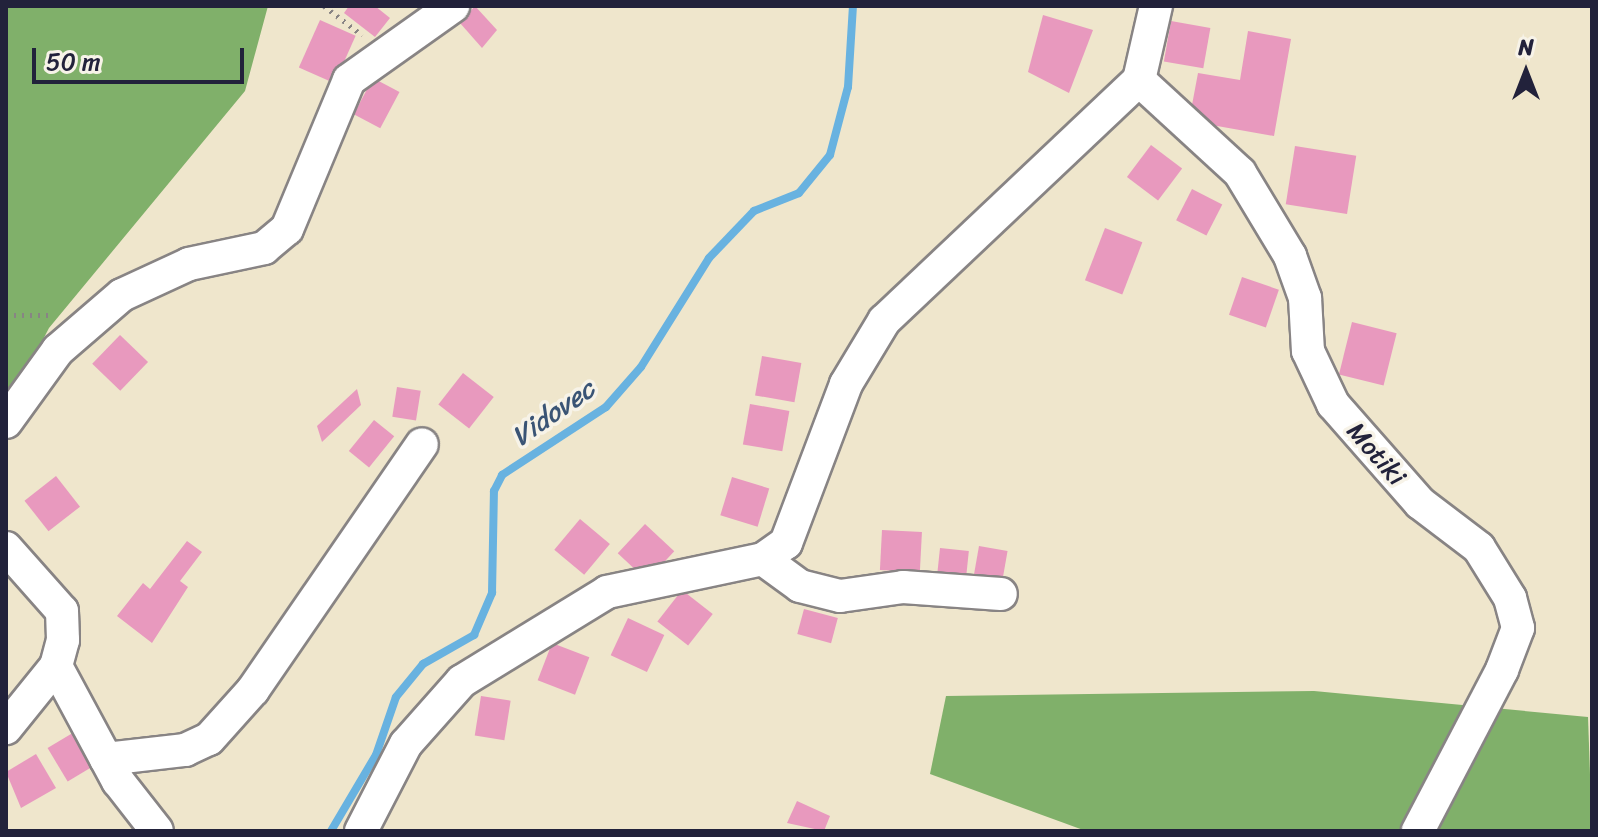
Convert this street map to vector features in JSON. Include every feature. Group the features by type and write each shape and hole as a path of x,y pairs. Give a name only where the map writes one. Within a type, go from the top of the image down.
{"street":[{"path":"6,422 58,350 122,295 189,264 264,248 287,229 327,121 349,80 374,59 431,28 453,6"},
{"path":"361,831 406,744 462,681 607,592 763,559 786,543 846,384 884,321 1139,80 1156,6"},
{"name":"Motiki","path":"1139,80 1240,173 1290,256 1305,298 1308,351 1333,404 1420,503 1479,548 1510,598 1518,628 1507,656 1418,831"},
{"path":"106,759 185,750 209,739 253,690 422,444"},
{"path":"6,548 62,611 56,666 15,720"},
{"path":"763,559 800,586 840,596 903,587 1001,594"},
{"path":"56,666 106,759 157,831"},
{"path":"15,720 78,708"}],"path":[{"path":"324,6 373,45 374,59"}],"green space":[{"path":"6,6 268,6 245,91 49,328 22,380 6,389"},
{"path":"1314,691 1588,717 1592,831 1086,831 930,774 946,696"}],"building":[{"path":"349,6 375,6 390,18 375,37 344,13"},
{"path":"475,6 497,30 482,48 460,23"},
{"path":"1043,15 1093,30 1069,93 1028,72"},
{"path":"320,20 356,36 334,83 299,68"},
{"path":"1171,21 1210,28 1203,68 1164,61"},
{"path":"1248,31 1291,39 1274,136 1189,121 1198,73 1240,80"},
{"path":"373,78 399,92 380,128 354,114"},
{"path":"1151,145 1182,168 1158,200 1127,177"},
{"path":"1295,146 1356,156 1347,214 1286,204"},
{"path":"1192,189 1222,204 1206,236 1176,220"},
{"path":"1105,228 1142,242 1122,295 1085,280"},
{"path":"1242,277 1279,290 1266,328 1229,315"},
{"path":"1352,322 1397,333 1384,386 1339,374"},
{"path":"120,335 148,362 120,391 92,364"},
{"path":"762,356 801,363 794,402 755,395"},
{"path":"463,373 494,397 469,429 438,405"},
{"path":"397,387 421,391 416,420 392,417"},
{"path":"357,389 361,405 322,442 317,426"},
{"path":"750,404 789,411 782,451 743,444"},
{"path":"374,420 394,436 369,467 349,451"},
{"path":"56,476 80,507 48,531 24,501"},
{"path":"732,477 769,488 758,527 720,515"},
{"path":"580,519 610,544 584,575 554,550"},
{"path":"645,524 674,551 647,581 618,553"},
{"path":"882,530 922,532 920,572 880,570"},
{"path":"187,541 202,552 180,581 188,587 152,643 117,616 143,583 150,589"},
{"path":"979,546 1008,551 1002,585 973,579"},
{"path":"940,548 969,551 966,579 937,576"},
{"path":"682,590 713,614 688,646 657,622"},
{"path":"804,609 838,618 831,643 797,634"},
{"path":"628,618 664,635 647,672 611,655"},
{"path":"552,643 589,657 575,695 538,680"},
{"path":"481,696 511,701 504,740 475,736"},
{"path":"81,728 101,761 68,782 48,748"},
{"path":"36,754 56,788 21,808 6,772"},
{"path":"797,801 830,816 824,831 787,823"}],"waterway":[{"name":"Vidovec","path":"331,831 376,755 396,697 423,664 474,635 492,593 494,491 502,475 606,407 641,367 709,258 754,211 799,193 830,155 848,87 853,6"}]}
